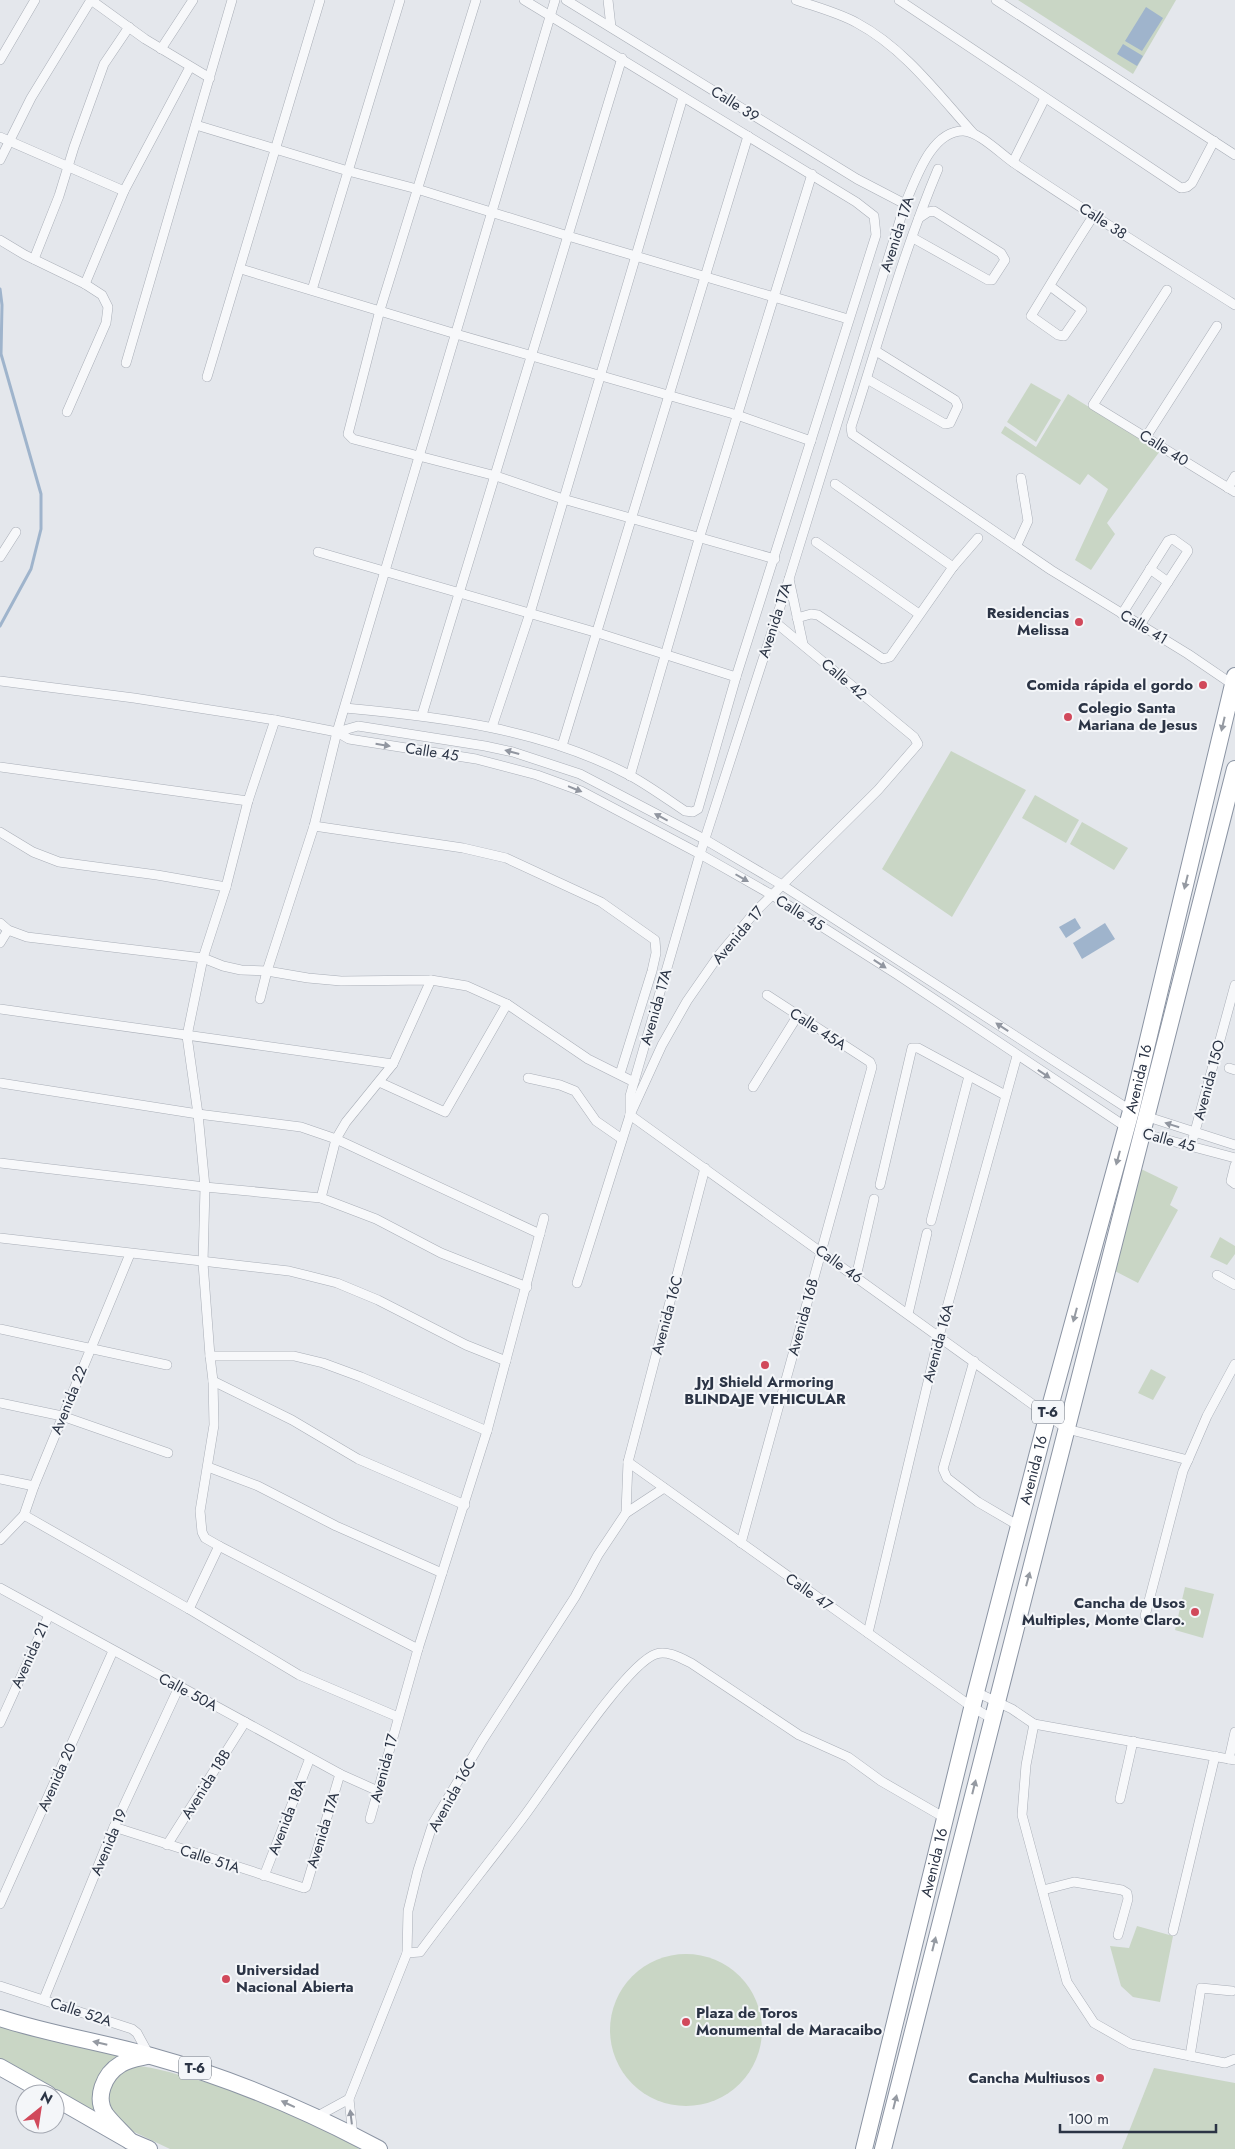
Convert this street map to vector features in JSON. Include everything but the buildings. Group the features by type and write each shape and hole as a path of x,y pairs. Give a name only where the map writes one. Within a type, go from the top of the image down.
{"highway":[{"name":"Avenida 16","path":"864,2149 974,1699 1048,1414 1131,1111 1232,703 1234,683"},
{"name":"Avenida 16","path":"883,2149 991,1718 1144,1134 1235,770"},
{"name":"T-6","path":"0,2018 17,2024 149,2055 203,2071 251,2088 367,2144"},
{"path":"130,2141 106,2115 100,2101 101,2095 105,2082 113,2070 128,2060 149,2055"},
{"path":"0,2067 30,2084"},
{"path":"65,2104 130,2141 149,2149"}],"street":[{"path":"0,60 35,0"},
{"path":"0,160 31,98 91,0 161,49 210,78"},
{"path":"161,49 193,0"},
{"path":"126,363 232,0"},
{"path":"207,377 241,269 320,0"},
{"path":"312,290 400,0"},
{"path":"476,0 380,310 348,434 353,439 496,476 563,499 775,559"},
{"path":"345,708 422,715 492,727 562,746 630,776 685,811 693,812 698,809 736,677 812,441 848,318 876,235 874,216 812,174 524,0"},
{"path":"260,999 314,826 337,732 555,0"},
{"name":"Calle 39","path":"566,0 857,179 905,204"},
{"path":"608,0 611,27"},
{"name":"Calle 38","path":"796,0 856,23 890,45 931,85 973,133 1094,216 1235,305"},
{"path":"900,0 1181,188 1187,187 1192,183 1214,141"},
{"path":"996,0 1235,155"},
{"path":"34,259 59,196 104,64 128,27"},
{"path":"422,715 622,58"},
{"path":"85,284 124,190 190,67"},
{"path":"492,727 530,613 683,96"},
{"path":"1013,162 1045,98"},
{"path":"196,125 848,318"},
{"name":"Avenida 17A","path":"630,1115 630,1096 704,839 789,579 905,204 924,163 938,142 945,135 963,131 973,133"},
{"path":"562,746 748,136"},
{"path":"0,137 124,190"},
{"path":"876,350 955,400 958,406 950,423 945,424 867,379 876,350 913,238 919,218 938,169"},
{"path":"630,776 699,539 812,174"},
{"path":"913,238 988,280 992,280 1005,260 1001,253 934,212 928,212 919,218"},
{"path":"1050,286 1077,304 1082,310 1064,336 1031,316 1094,216"},
{"path":"0,240 85,284 102,296 108,307 106,323 68,412"},
{"path":"241,269 456,334 737,415 812,441"},
{"name":"Calle 40","path":"1167,290 1093,405 1231,490"},
{"path":"1146,437 1216,326"},
{"name":"Calle 41","path":"867,379 851,427 852,434 1051,570 1234,683"},
{"path":"1231,490 1235,476"},
{"path":"1017,545 1028,521 1021,478"},
{"path":"835,484 953,567"},
{"path":"0,557 16,532"},
{"path":"797,618 810,614 818,615 887,659 953,567 978,538"},
{"path":"1122,614 1150,569 1170,540 1173,539 1187,549 1187,555 1140,625"},
{"path":"816,542 919,614"},
{"path":"318,552 598,633 736,677"},
{"path":"1150,569 1168,582"},
{"path":"789,579 803,644"},
{"name":"Calle 42","path":"775,622 914,737"},
{"name":"Calle 45","path":"0,681 134,698 275,720 337,732 349,740 476,759 537,775 581,791 700,854 772,895 898,975 1126,1128 1235,1158"},
{"path":"275,720 248,801 226,887 202,958 187,1036 198,1114 204,1188 203,1263 213,1382 214,1425 200,1510 202,1532 205,1538 219,1546 418,1648"},
{"name":"Calle 45","path":"337,732 358,726 513,752 580,774 704,839 782,885 1131,1111 1235,1145"},
{"name":"Avenida 17","path":"630,1115 662,1045 687,1001 719,955 772,895 878,790 917,747 917,741 914,737"},
{"path":"0,767 248,801"},
{"path":"314,826 463,848 506,858 601,902 655,940 656,953 652,971 620,1074"},
{"path":"0,832 33,852 59,862 157,875 226,887"},
{"path":"0,923 8,930 27,937 202,958 241,970 268,971 308,978 341,981 431,980 467,986 507,1004 588,1059 610,1072 620,1074 634,1082"},
{"path":"0,943 8,930"},
{"path":"321,1198 336,1140 346,1122 393,1064 431,980"},
{"name":"Avenida 15O","path":"1191,1146 1235,985"},
{"name":"Calle 45A","path":"767,995 870,1062"},
{"path":"379,1082 445,1112 507,1004"},
{"path":"0,1009 393,1064"},
{"path":"753,1087 798,1015"},
{"path":"880,1185 912,1048 918,1048 1005,1095"},
{"name":"Avenida 16A","path":"868,1633 939,1336 1017,1056"},
{"name":"Avenida 16B","path":"741,1543 871,1072 870,1062"},
{"path":"931,1221 969,1076"},
{"path":"528,1078 560,1085 574,1091 596,1121 622,1139"},
{"path":"0,1084 198,1114 301,1127 336,1140 540,1234"},
{"path":"577,1283 630,1115"},
{"name":"Calle 46","path":"630,1115 1067,1429"},
{"path":"0,1164 204,1188 321,1198 376,1219 441,1253 527,1287"},
{"path":"1235,1165 1230,1178 1230,1181 1235,1184"},
{"name":"Avenida 16C","path":"367,2144 349,2099 407,1953 408,1910 433,1823 482,1741 575,1597 598,1555 626,1513 628,1462 705,1168"},
{"path":"856,1277 874,1199"},
{"name":"Avenida 17","path":"370,1819 418,1648 487,1431 544,1218"},
{"path":"908,1314 927,1233"},
{"path":"0,1238 203,1263 289,1271 337,1283 378,1300 466,1345 506,1361"},
{"name":"Avenida 22","path":"0,1540 24,1515 62,1416 130,1254"},
{"path":"1217,1275 1235,1285"},
{"path":"0,1330 167,1365"},
{"path":"210,1356 294,1356 323,1363 361,1377 487,1431"},
{"path":"974,1361 943,1468 944,1473 947,1478 978,1502 1019,1526"},
{"path":"1145,1616 1183,1471 1207,1416 1235,1364"},
{"path":"213,1382 292,1420 358,1459 464,1505"},
{"path":"0,1403 62,1416 168,1453"},
{"path":"1067,1429 1188,1460"},
{"name":"Calle 47","path":"628,1462 868,1633 974,1699 991,1718"},
{"path":"208,1467 258,1486 336,1526 442,1573"},
{"path":"0,1479 34,1486"},
{"path":"626,1513 664,1488"},
{"path":"24,1515 300,1675 398,1717"},
{"path":"189,1609 219,1546"},
{"name":"Calle 50A","path":"0,1588 310,1758 378,1791"},
{"name":"Avenida 21","path":"0,1723 48,1615"},
{"name":"Avenida 20","path":"0,1904 113,1651"},
{"path":"407,1953 420,1952 523,1818 610,1698 636,1667 656,1653 674,1655 692,1663 798,1735 848,1757 881,1781 945,1818"},
{"name":"Avenida 19","path":"44,2000 114,1828 179,1687"},
{"path":"974,1699 997,1701 1034,1724 1232,1759 1235,1732"},
{"name":"Avenida 18B","path":"167,1845 245,1722"},
{"path":"1034,1724 1026,1765 1022,1816 1067,1982 1094,2023 1131,2044 1235,2066"},
{"path":"1120,1799 1133,1741"},
{"path":"1173,1931 1215,1756"},
{"name":"Avenida 18A","path":"264,1876 310,1758"},
{"name":"Avenida 17A","path":"306,1887 340,1774"},
{"name":"Calle 51A","path":"114,1828 300,1888 306,1887"},
{"path":"1043,1890 1074,1882 1122,1890 1127,1893 1128,1899 1118,1935"},
{"name":"Calle 52A","path":"0,1986 132,2029 137,2033 149,2055"},
{"path":"1190,2056 1201,1988 1232,1991"},
{"path":"1225,2063 1235,2059"},
{"path":"316,2118 349,2099"}],"green space":[{"path":"1018,0 1176,0 1133,74"},
{"path":"1031,383 1061,400 1036,442 1007,422"},
{"path":"1068,394 1160,451 1107,523 1115,534 1091,570 1075,560 1108,489 1088,474 1080,485 1001,433 1005,426 1036,447"},
{"path":"951,751 1026,790 952,917 882,869"},
{"path":"1035,795 1079,820 1066,843 1022,818"},
{"path":"1082,822 1128,848 1114,870 1070,844"},
{"path":"1139,1168 1178,1187 1170,1205 1178,1210 1138,1283 1111,1269"},
{"path":"1220,1237 1235,1246 1235,1254 1227,1265 1210,1257"},
{"path":"1151,1369 1166,1377 1153,1400 1138,1393"},
{"name":"Cancha de Usos Multiples, Monte Claro.","path":"1185,1587 1214,1594 1203,1638 1175,1630"},
{"path":"1137,1926 1173,1936 1160,2002 1133,1997 1121,1986 1110,1946 1129,1948"},
{"name":"Plaza de Toros Monumental de Maracaibo","path":"686,1954 701,1955 715,1959 728,1966 740,1976 750,1988 757,2001 761,2015 761,2045 757,2059 750,2072 740,2084 728,2094 715,2101 701,2105 686,2106 671,2105 657,2101 644,2094 632,2084 622,2072 615,2059 611,2045 610,2030 611,2015 615,2001 622,1988 632,1976 644,1966 657,1959 671,1955"},
{"path":"0,2022 123,2053 104,2067 96,2083 99,2118 65,2098 65,2084 40,2084 0,2061"},
{"path":"131,2066 164,2071 206,2082 250,2097 314,2125 359,2149 170,2149 130,2130 107,2105 112,2081"},
{"path":"1154,2068 1235,2083 1235,2149 1122,2149"}],"water":[{"path":"1146,7 1163,18 1142,51 1125,41"},
{"path":"1123,44 1143,56 1137,66 1117,54"},
{"path":"1075,918 1081,928 1066,938 1059,927"},
{"path":"1105,923 1115,939 1082,959 1073,943"}],"waterway":[{"path":"0,289 2,305 1,354 41,494 41,529 31,569 0,626"}],"place":[{"name":"Residencias Melissa","path":"1079,622"},
{"name":"Comida rápida el gordo","path":"1203,685"},
{"name":"Colegio Santa Mariana de Jesus","path":"1068,717"},
{"name":"JyJ Shield Armoring BLINDAJE VEHICULAR","path":"765,1365"},
{"name":"Cancha de Usos Multiples, Monte Claro.","path":"1195,1612"},
{"name":"Universidad Nacional Abierta","path":"226,1979"},
{"name":"Plaza de Toros Monumental de Maracaibo","path":"686,2022"},
{"name":"Cancha Multiusos","path":"1100,2078"}]}
